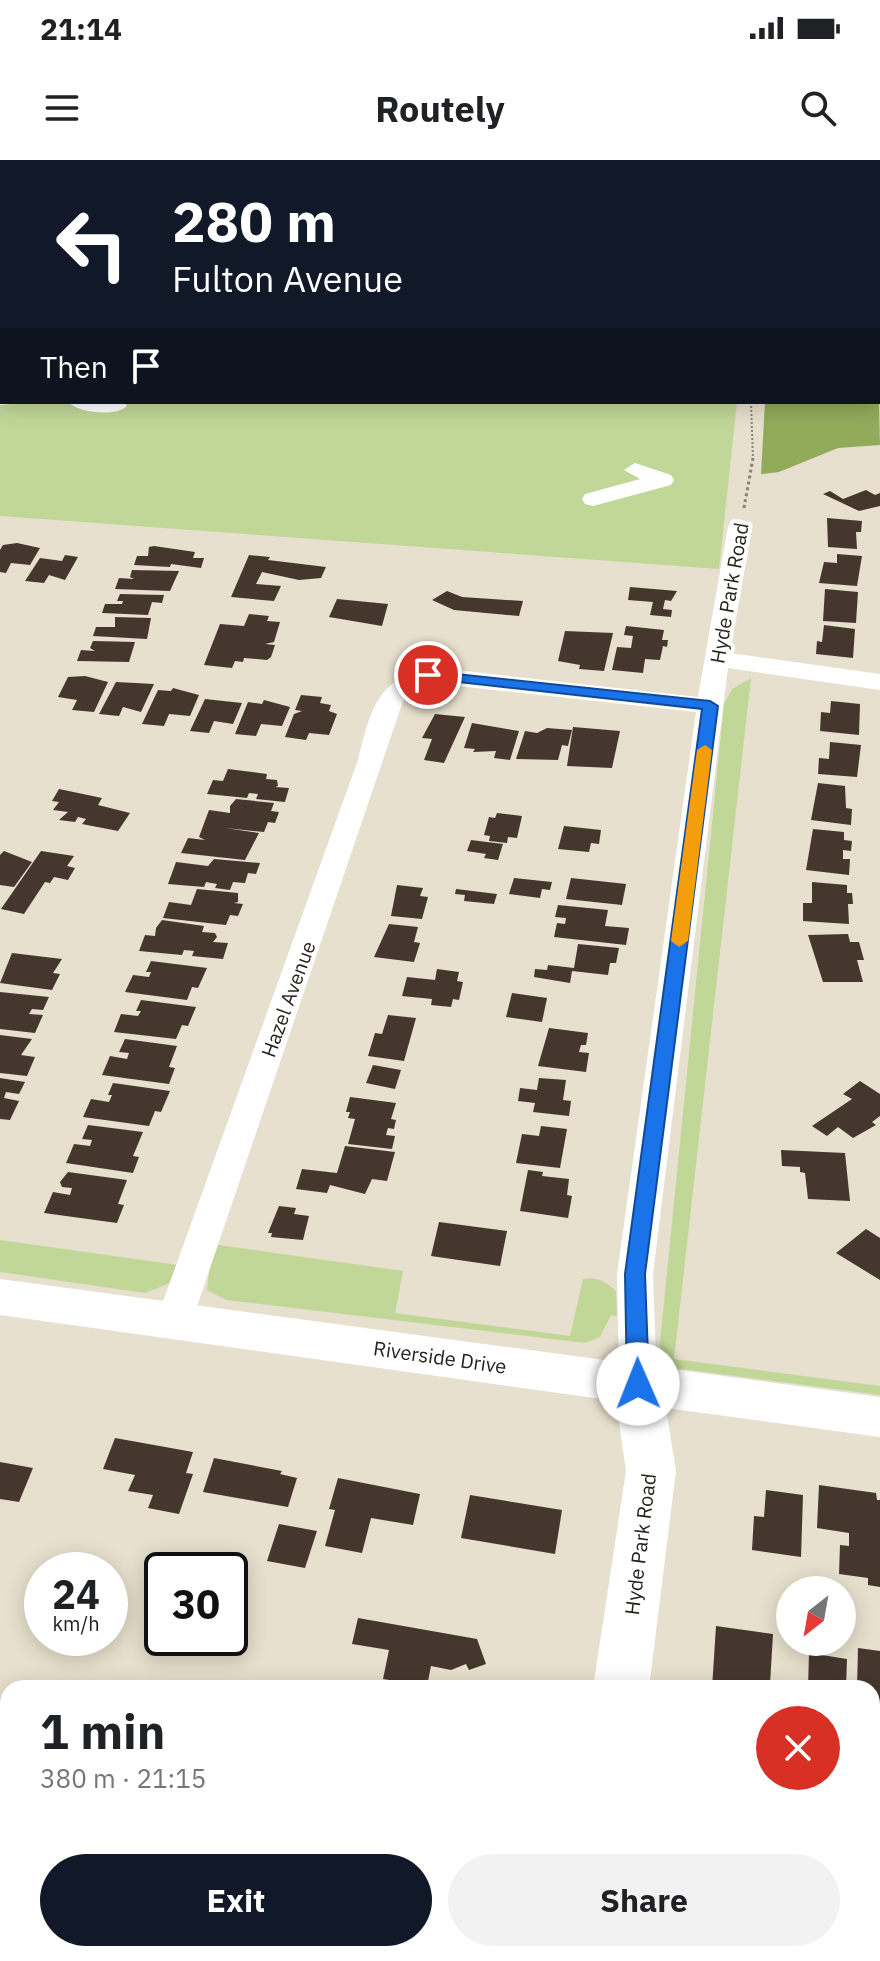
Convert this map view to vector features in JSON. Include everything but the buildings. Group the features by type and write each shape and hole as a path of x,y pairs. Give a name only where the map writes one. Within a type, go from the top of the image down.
{"main road":[{"name":"Riverside Drive","path":"0,1297 880,1417"},
{"name":"Hyde Park Road","path":"622,1680 651,1471 638,1384"}],"street":[{"path":"98,404 116,406"},
{"path":"593,499 663,480 635,470"},
{"name":"Hyde Park Road","path":"638,1384 635,1274 716,659 740,526"},
{"path":"716,659 880,682"},
{"name":"Hazel Avenue","path":"174,1321 372,760 389,697 405,681 428,675 710,706"}],"path":[{"name":"Hyde Park Road","path":"740,526 753,462 751,404"}],"green space":[{"path":"0,404 737,404 719,569 0,516"},
{"path":"765,404 879,404 880,445 838,448 779,472 761,474"},
{"path":"751,678 674,1359 880,1386 880,1395 674,1368 659,1352 724,704 732,689"},
{"path":"0,1240 178,1265 170,1283 145,1293 0,1272"},
{"path":"212,1244 403,1271 395,1313 570,1336 583,1279 592,1278 605,1282 616,1291 617,1316 611,1315 600,1337 585,1343 227,1300 207,1290"}],"slow traffic":[{"path":"679,941 705,750"}],"route":[{"path":"428,675 710,706 635,1274 638,1384"}]}
